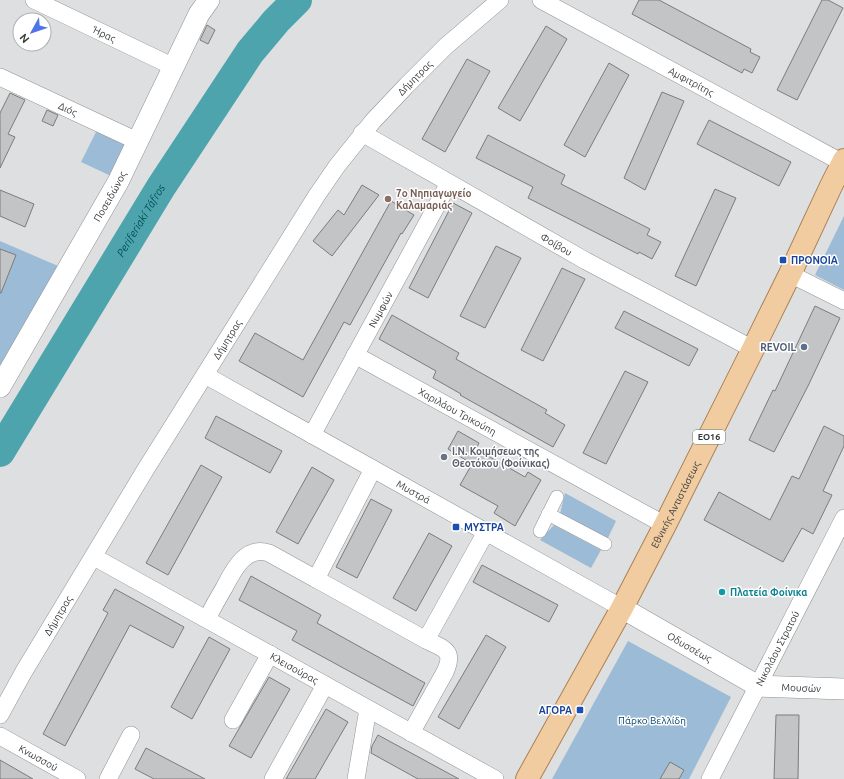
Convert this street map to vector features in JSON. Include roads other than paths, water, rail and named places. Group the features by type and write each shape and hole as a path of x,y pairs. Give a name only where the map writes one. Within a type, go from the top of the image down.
{"main road":[{"name":"Εθνικής Αντιστάσεως","path":"527,779 622,608 665,525 790,274 843,162"}],"street":[{"name":"Ήρας","path":"34,0 174,67"},
{"name":"Ποσειδώνος","path":"0,387 118,182 199,14 209,0"},
{"name":"Δήμητρας","path":"0,715 23,673 144,472 317,195 362,133 446,46 500,0"},
{"name":"Αμφιτρίτης","path":"541,0 843,162"},
{"name":"Διός","path":"0,77 137,141"},
{"name":"Φοίβου","path":"362,133 586,261 753,349"},
{"name":"Νυμφών","path":"312,436 449,184"},
{"path":"790,274 844,301"},
{"name":"Χαριλάου Τρικούπη","path":"355,355 665,525"},
{"name":"Μυστρά","path":"205,375 622,608"},
{"path":"316,579 373,469"},
{"path":"540,531 557,497"},
{"path":"548,514 605,544"},
{"name":"Νικολάου Στρατού","path":"710,779 844,518"},
{"path":"426,640 486,532"},
{"path":"206,619 236,566 245,557 252,553 264,551 446,651 449,654 450,659 445,672 411,733"},
{"name":"Κλεισούρας","path":"94,556 495,779"},
{"name":"Οδυσσέως","path":"622,608 758,686"},
{"path":"233,720 270,654"},
{"path":"273,779 325,685"},
{"name":"Μουσών","path":"758,686 844,689"},
{"path":"356,779 368,709"},
{"path":"108,779 131,735"},
{"name":"Κνωσσού","path":"0,736 77,779"}],"waterway":[{"name":"Periferiakí Táfros","path":"0,452 161,187 250,52 276,21 297,0"}],"place":[{"name":"7ο Νηπιαγωγείο Καλαμαριάς","path":"388,199"},
{"name":"ΠΡΟΝΟΙΑ","path":"783,260"},
{"name":"REVOIL","path":"804,347"},
{"name":"Ι.Ν. Κοιμήσεως της Θεοτόκου (Φοίνικας)","path":"444,457"},
{"name":"ΜΥΣΤΡΑ","path":"456,527"},
{"name":"Πλατεία Φοίνικα","path":"722,592"},
{"name":"ΑΓΟΡΑ","path":"580,710"}],"park label":[{"name":"Πάρκο Βελλίδη","path":"652,720"}]}
